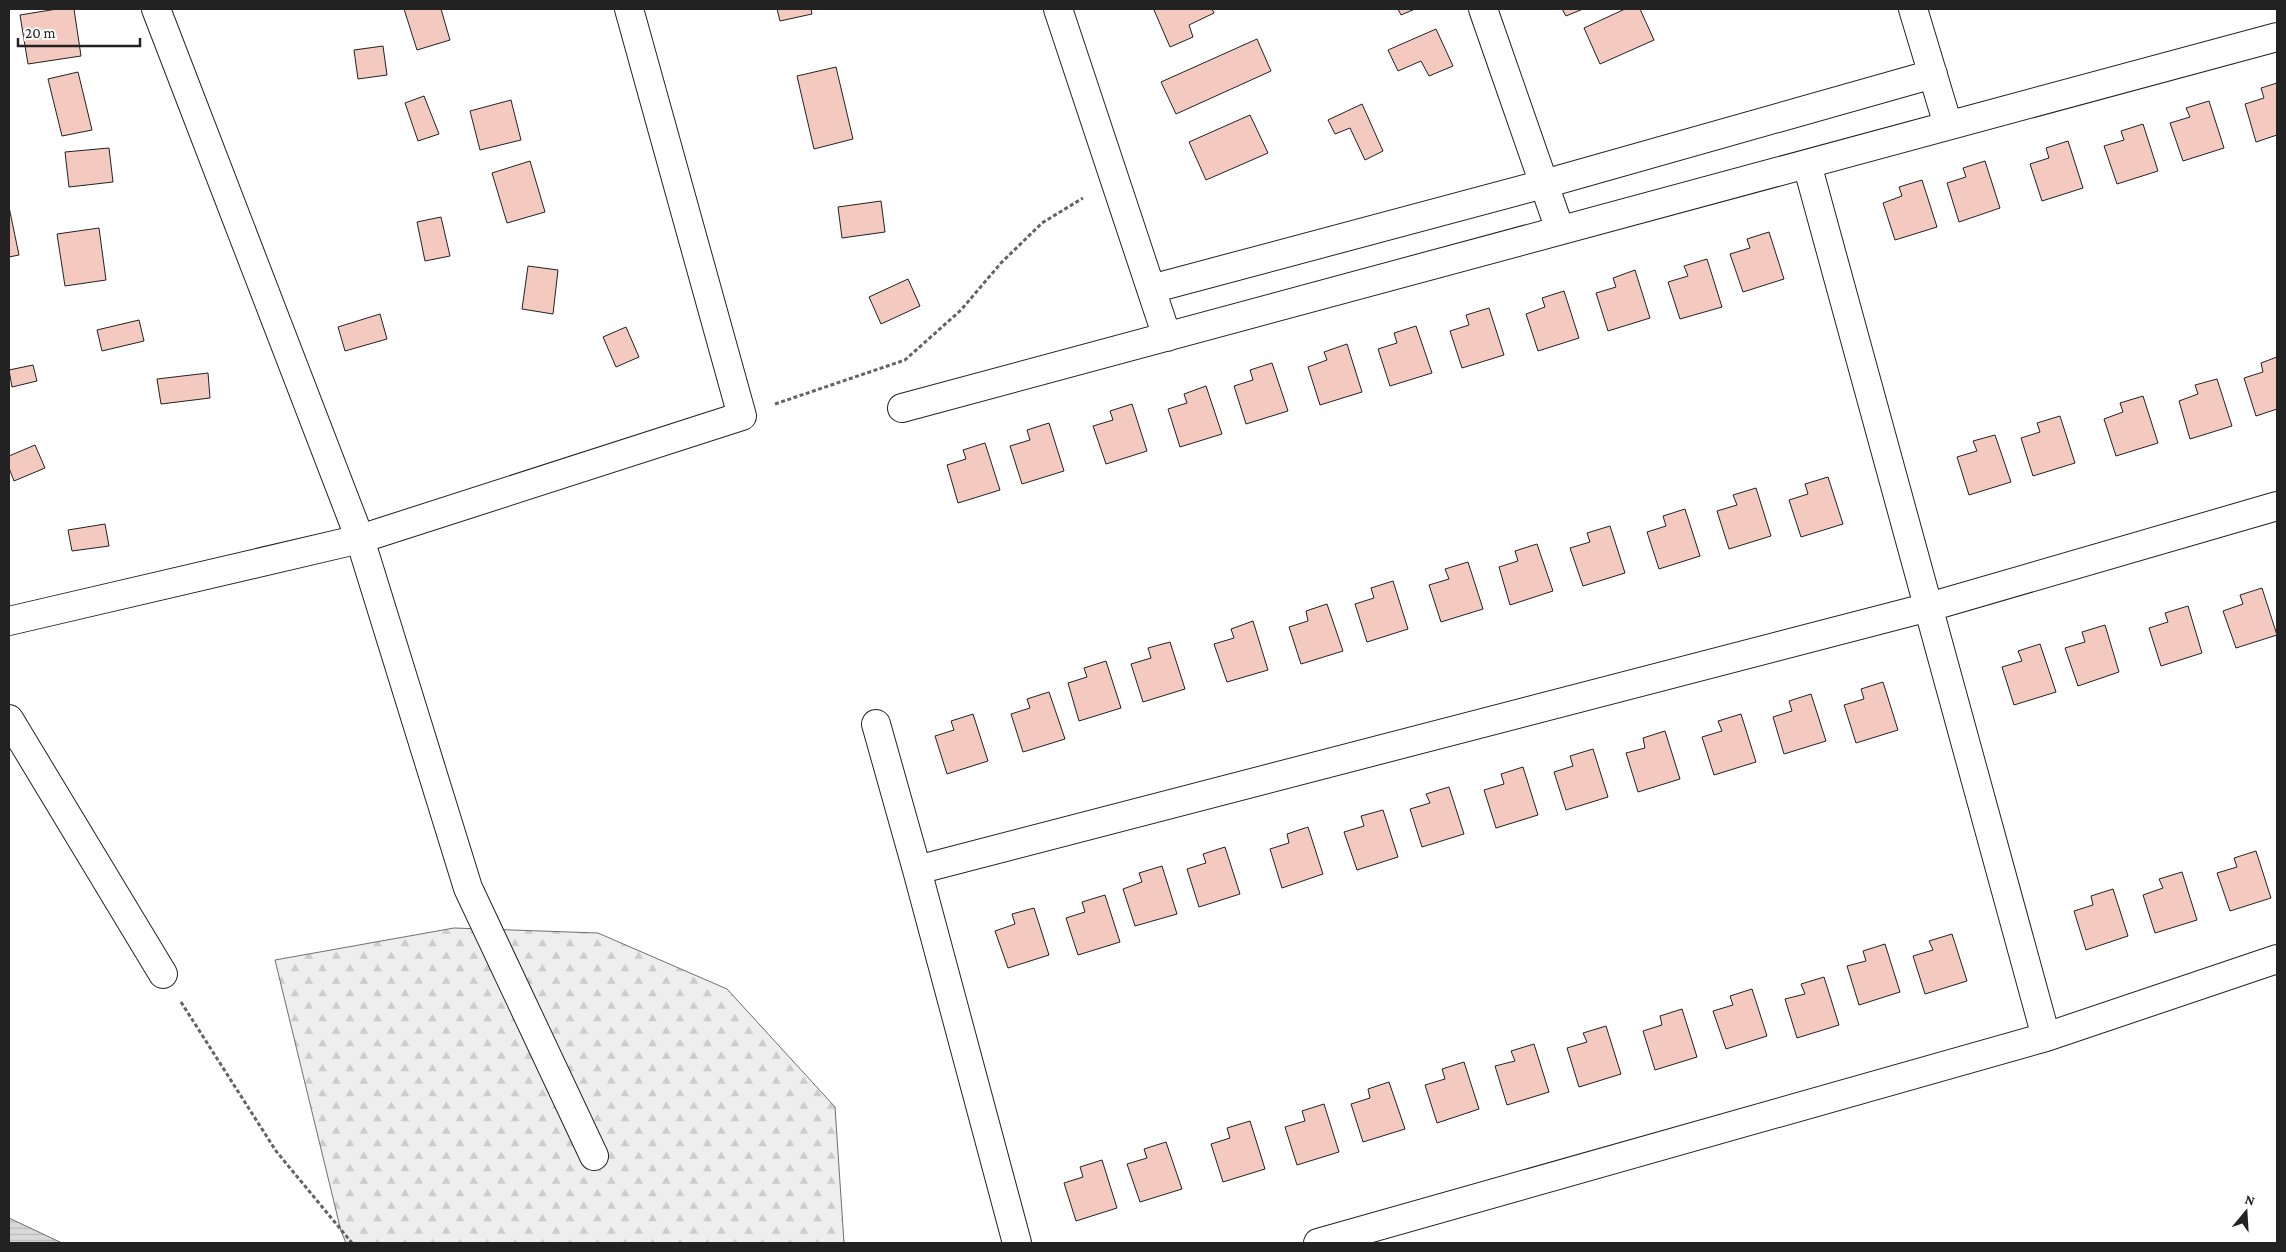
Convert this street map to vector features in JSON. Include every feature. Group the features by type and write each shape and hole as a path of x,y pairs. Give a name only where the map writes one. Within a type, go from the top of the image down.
{"street":[{"path":"156,9 360,539 468,888 594,1156"},
{"path":"9,621 360,539 742,416 629,9"},
{"path":"1058,9 1166,337"},
{"path":"1483,9 1560,230"},
{"path":"1913,9 1948,126"},
{"path":"902,408 2277,37"},
{"path":"1151,289 1544,184 1933,74"},
{"path":"1807,164 2046,1037"},
{"path":"917,870 1929,608 2277,506"},
{"path":"9,719 163,974"},
{"path":"876,724 1018,1243"},
{"path":"1318,1243 2046,1037 2277,959"}],"path":[{"path":"742,416 809,391 905,360 961,310 1001,263 1042,223 1114,179"},
{"path":"163,974 276,1151 352,1243"}],"green space":[{"path":"454,928 598,933 727,989 835,1107 844,1243 346,1243 341,1231 275,960"}],"shaded area":[{"path":"9,1218 62,1243 9,1243"}],"building":[{"path":"57,9 74,9 81,56 28,64 20,15"},
{"path":"404,9 441,9 450,40 417,50"},
{"path":"777,9 811,9 812,14 780,21"},
{"path":"1212,9 1214,13 1189,25 1193,37 1170,47 1154,10"},
{"path":"1398,9 1415,9 1401,15"},
{"path":"1562,9 1583,9 1566,16"},
{"path":"1625,9 1640,9 1654,40 1600,64 1584,28"},
{"path":"1436,29 1453,66 1429,76 1421,61 1398,71 1388,50"},
{"path":"1257,39 1271,71 1176,114 1161,82"},
{"path":"383,46 387,75 358,79 354,50"},
{"path":"836,67 853,139 814,149 797,76"},
{"path":"78,72 92,130 62,136 48,79"},
{"path":"2277,83 2277,135 2256,142 2245,104 2264,98 2261,88"},
{"path":"424,96 439,134 418,141 405,103"},
{"path":"511,100 521,140 480,150 470,111"},
{"path":"2209,101 2224,148 2183,161 2170,123 2190,117 2186,108"},
{"path":"1362,104 1383,151 1365,160 1350,128 1335,134 1328,120"},
{"path":"1250,115 1268,153 1206,180 1189,142"},
{"path":"2143,124 2158,171 2117,184 2104,146 2124,140 2121,131"},
{"path":"2068,141 2083,188 2042,201 2030,164 2049,158 2046,148"},
{"path":"109,148 113,182 69,187 65,152"},
{"path":"530,161 545,212 507,223 492,173"},
{"path":"1985,161 2000,208 1959,222 1947,183 1966,177 1963,168"},
{"path":"1922,180 1937,227 1895,240 1883,203 1902,196 1899,187"},
{"path":"881,201 885,232 842,238 838,207"},
{"path":"9,207 19,255 9,257"},
{"path":"441,217 450,256 425,261 417,222"},
{"path":"99,228 106,280 65,286 57,234"},
{"path":"1769,232 1784,279 1743,292 1730,254 1750,248 1747,239"},
{"path":"1707,259 1722,307 1680,319 1668,282 1688,276 1684,266"},
{"path":"528,266 558,270 553,314 522,309"},
{"path":"1635,270 1650,318 1608,331 1596,293 1616,287 1613,278"},
{"path":"908,279 920,306 881,324 869,297"},
{"path":"1564,291 1579,338 1538,351 1526,314 1545,307 1542,298"},
{"path":"1489,308 1504,355 1462,368 1450,331 1469,325 1466,315"},
{"path":"380,314 387,339 345,351 338,327"},
{"path":"139,320 144,341 102,351 97,330"},
{"path":"1416,326 1432,373 1390,386 1378,349 1397,343 1394,333"},
{"path":"626,327 639,357 616,367 603,337"},
{"path":"1347,344 1362,392 1320,405 1308,367 1327,360 1324,352"},
{"path":"2277,357 2277,409 2256,416 2244,378 2263,372 2261,363"},
{"path":"1272,363 1288,411 1246,424 1234,386 1253,380 1250,370"},
{"path":"33,365 37,381 12,387 9,370"},
{"path":"208,373 210,398 161,404 157,379"},
{"path":"2217,379 2232,426 2190,439 2179,401 2198,394 2195,385"},
{"path":"1206,386 1222,434 1180,447 1168,409 1187,403 1184,394"},
{"path":"2143,396 2158,443 2116,456 2104,419 2123,412 2120,403"},
{"path":"1132,404 1147,451 1106,464 1093,426 1113,420 1110,411"},
{"path":"2060,416 2075,463 2033,476 2021,438 2040,432 2037,423"},
{"path":"1049,423 1064,471 1022,484 1010,446 1030,440 1027,430"},
{"path":"1995,435 2011,482 1969,495 1957,457 1977,451 1973,441"},
{"path":"985,443 1000,490 958,503 947,465 966,459 963,450"},
{"path":"35,445 45,468 14,481 9,468 9,456"},
{"path":"1828,477 1843,524 1801,537 1789,500 1808,494 1805,484"},
{"path":"1756,488 1771,536 1729,549 1717,511 1737,505 1733,495"},
{"path":"1685,509 1700,556 1659,569 1647,532 1666,526 1663,516"},
{"path":"105,524 109,546 72,551 68,530"},
{"path":"1610,526 1625,573 1583,586 1570,548 1590,542 1587,533"},
{"path":"1537,544 1553,591 1510,605 1499,567 1518,561 1515,551"},
{"path":"1468,562 1483,609 1441,622 1429,585 1449,579 1445,569"},
{"path":"1393,581 1408,629 1367,642 1355,604 1374,598 1371,588"},
{"path":"2262,588 2277,635 2236,648 2223,611 2243,604 2240,595"},
{"path":"1327,604 1343,651 1301,664 1289,627 1308,621 1306,611"},
{"path":"2188,606 2202,653 2161,666 2149,628 2168,622 2165,613"},
{"path":"1253,621 1268,670 1227,682 1214,644 1234,638 1231,629"},
{"path":"2105,625 2119,672 2078,686 2065,648 2085,642 2082,632"},
{"path":"1170,642 1185,689 1143,702 1131,664 1151,658 1148,648"},
{"path":"2040,644 2056,692 2014,705 2002,667 2022,661 2018,651"},
{"path":"1106,661 1121,708 1079,721 1068,683 1087,677 1084,668"},
{"path":"1883,682 1898,730 1856,743 1844,705 1864,699 1861,689"},
{"path":"1049,692 1065,739 1023,752 1011,714 1030,708 1027,699"},
{"path":"1811,694 1826,741 1784,754 1773,717 1792,711 1789,701"},
{"path":"973,714 988,761 947,774 935,736 954,730 951,721"},
{"path":"1741,714 1756,762 1714,775 1702,737 1722,731 1718,721"},
{"path":"1665,731 1680,779 1638,792 1626,753 1645,748 1643,738"},
{"path":"1593,749 1608,797 1566,810 1554,772 1573,766 1570,756"},
{"path":"1523,767 1538,815 1496,828 1484,790 1504,784 1501,774"},
{"path":"1449,787 1464,834 1422,847 1410,809 1430,803 1426,794"},
{"path":"1383,810 1398,857 1357,870 1344,832 1364,826 1361,816"},
{"path":"1308,827 1323,874 1282,888 1270,849 1289,843 1287,834"},
{"path":"1225,847 1240,894 1199,907 1187,869 1206,863 1203,854"},
{"path":"2256,851 2271,898 2230,911 2217,873 2237,867 2234,858"},
{"path":"1162,866 1177,914 1135,926 1123,889 1142,882 1139,873"},
{"path":"2182,872 2197,920 2155,933 2143,895 2163,888 2159,879"},
{"path":"2113,889 2128,936 2086,950 2074,911 2093,905 2091,896"},
{"path":"1105,895 1120,942 1078,955 1066,918 1085,912 1082,902"},
{"path":"1034,908 1049,955 1008,968 995,931 1015,924 1012,914"},
{"path":"1952,934 1967,981 1925,994 1913,956 1933,950 1929,941"},
{"path":"1885,944 1900,992 1859,1005 1847,966 1866,961 1863,951"},
{"path":"1824,977 1839,1025 1797,1038 1785,999 1805,994 1801,984"},
{"path":"1752,989 1767,1036 1726,1049 1713,1011 1733,1005 1730,996"},
{"path":"1682,1009 1697,1057 1655,1070 1643,1031 1662,1025 1660,1016"},
{"path":"1606,1026 1621,1074 1579,1087 1567,1048 1587,1042 1583,1033"},
{"path":"1534,1044 1549,1092 1507,1105 1495,1066 1515,1061 1511,1051"},
{"path":"1464,1062 1479,1109 1437,1123 1425,1085 1445,1079 1442,1069"},
{"path":"1389,1082 1405,1129 1363,1142 1351,1104 1370,1098 1368,1089"},
{"path":"1324,1104 1339,1152 1297,1165 1285,1127 1305,1121 1302,1111"},
{"path":"1250,1121 1265,1169 1223,1182 1211,1144 1230,1138 1227,1128"},
{"path":"1166,1142 1182,1189 1140,1202 1127,1164 1147,1158 1144,1149"},
{"path":"1102,1160 1117,1208 1076,1221 1064,1183 1083,1177 1080,1167"}]}
